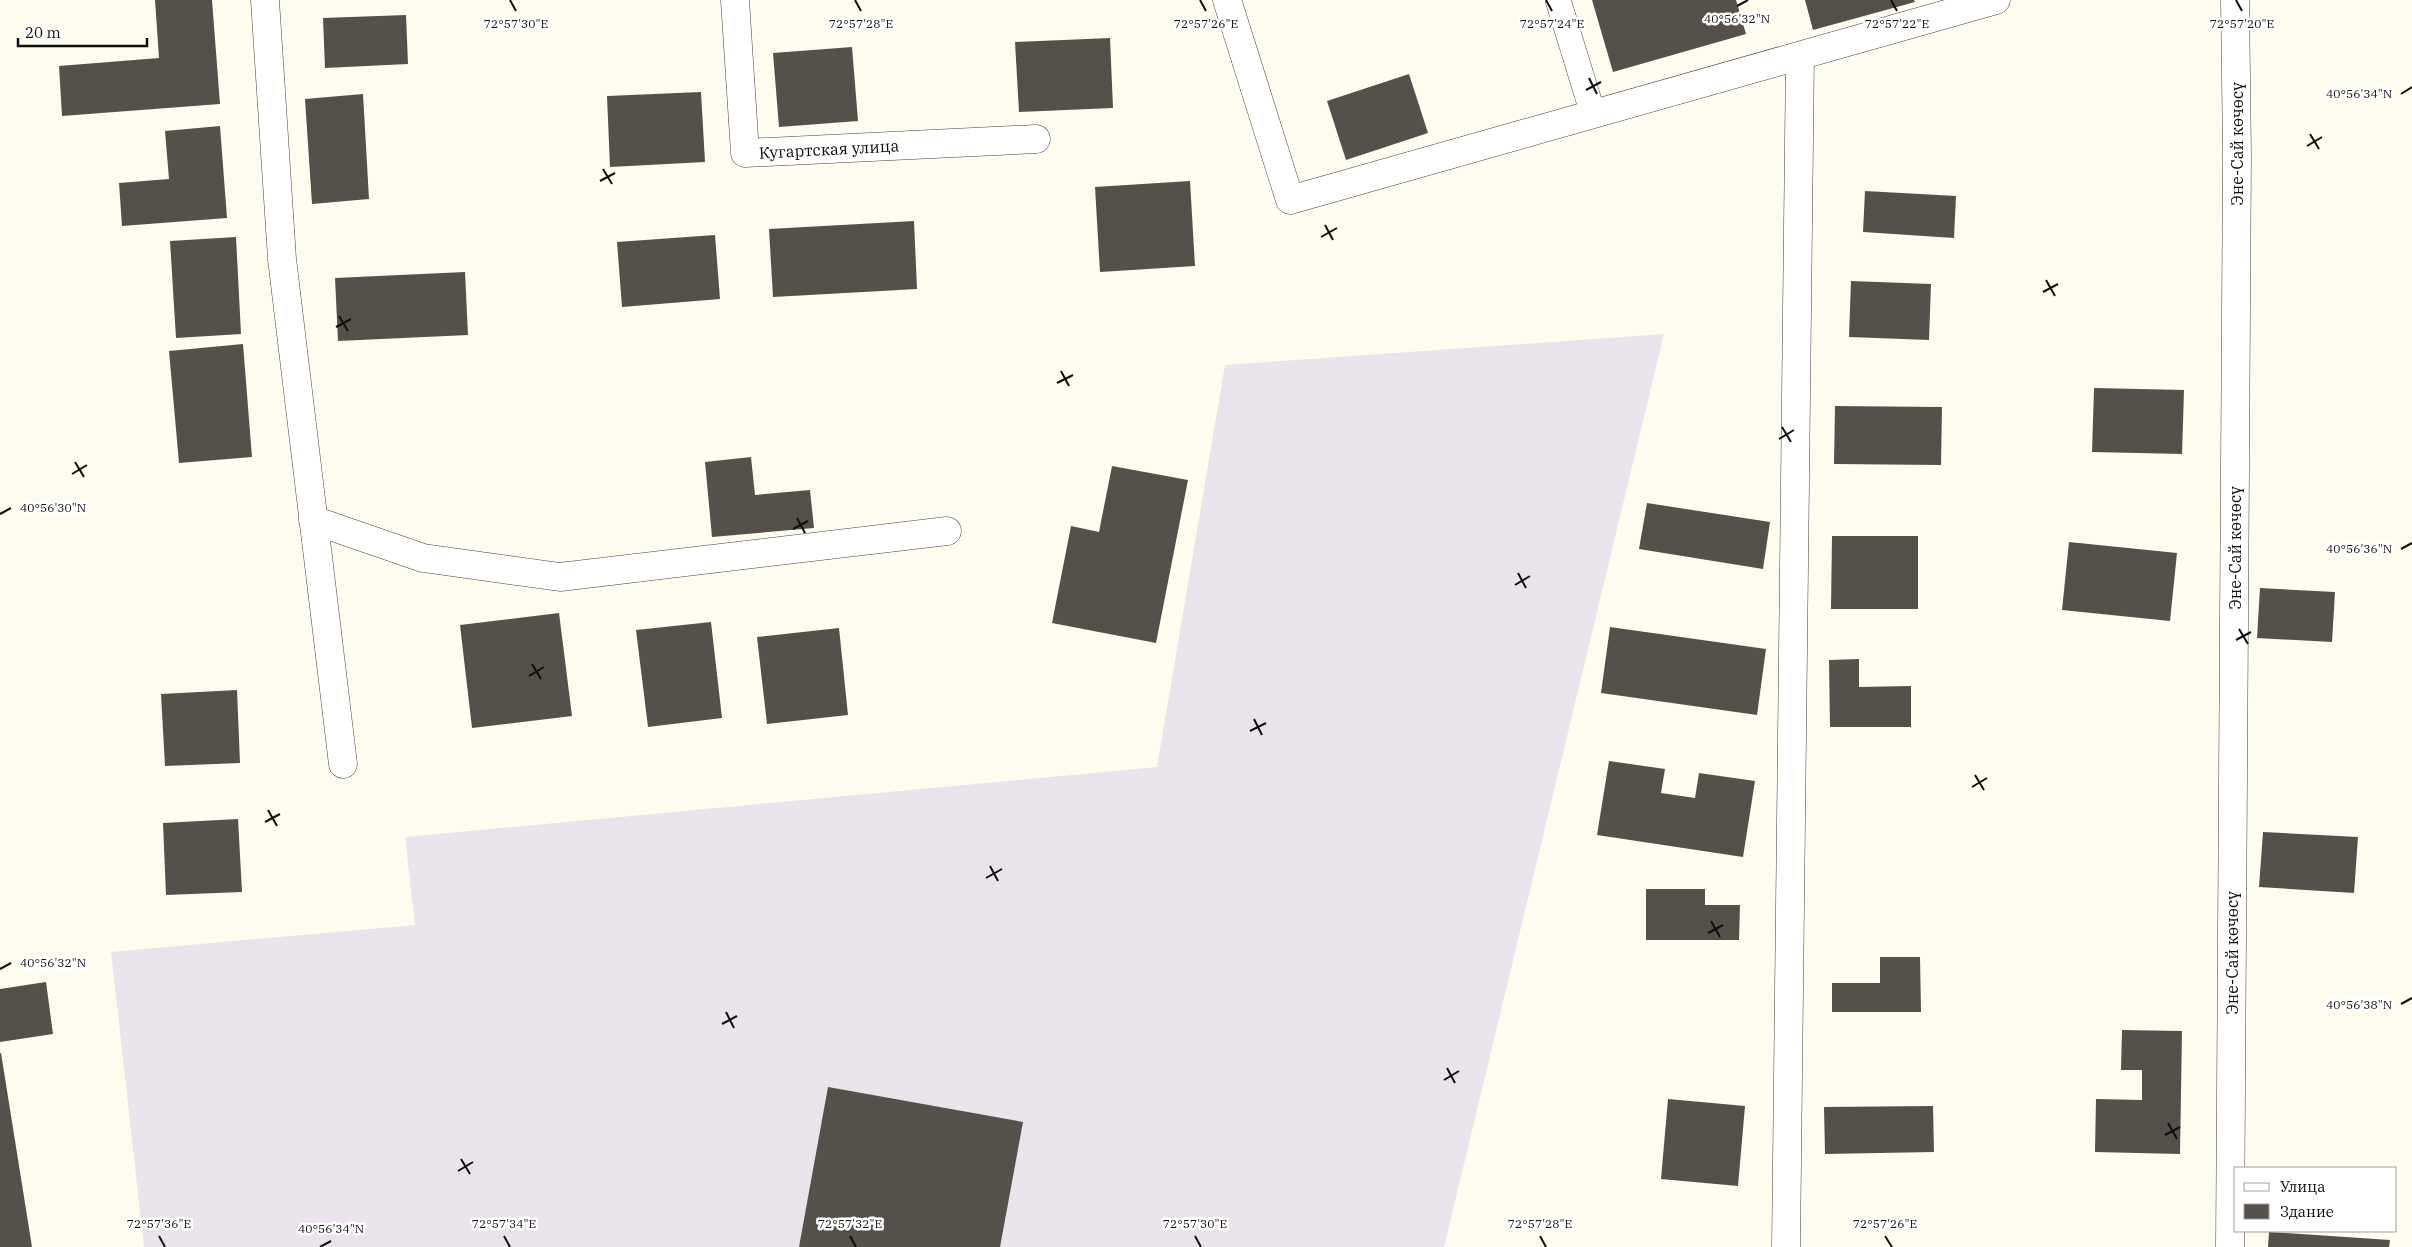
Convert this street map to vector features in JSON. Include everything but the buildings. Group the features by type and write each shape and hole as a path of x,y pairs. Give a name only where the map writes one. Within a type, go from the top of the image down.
{"street":[{"path":"265,0 282,259 343,764"},
{"name":"Кугартская улица","path":"735,0 745,153 1036,139"},
{"path":"1227,0 1290,200 1800,56 1942,7 1996,0"},
{"name":"Эне-Сай көчөсү","path":"2230,1247 2238,154 2235,0"},
{"path":"1786,1247 1800,56"},
{"path":"313,520 423,558 560,577 947,531"}],"lane":[{"path":"1558,0 1593,114"}],"shaded area":[{"path":"1664,334 1444,1247 144,1247 111,952 415,925 405,837 1157,767 1225,365"}]}
